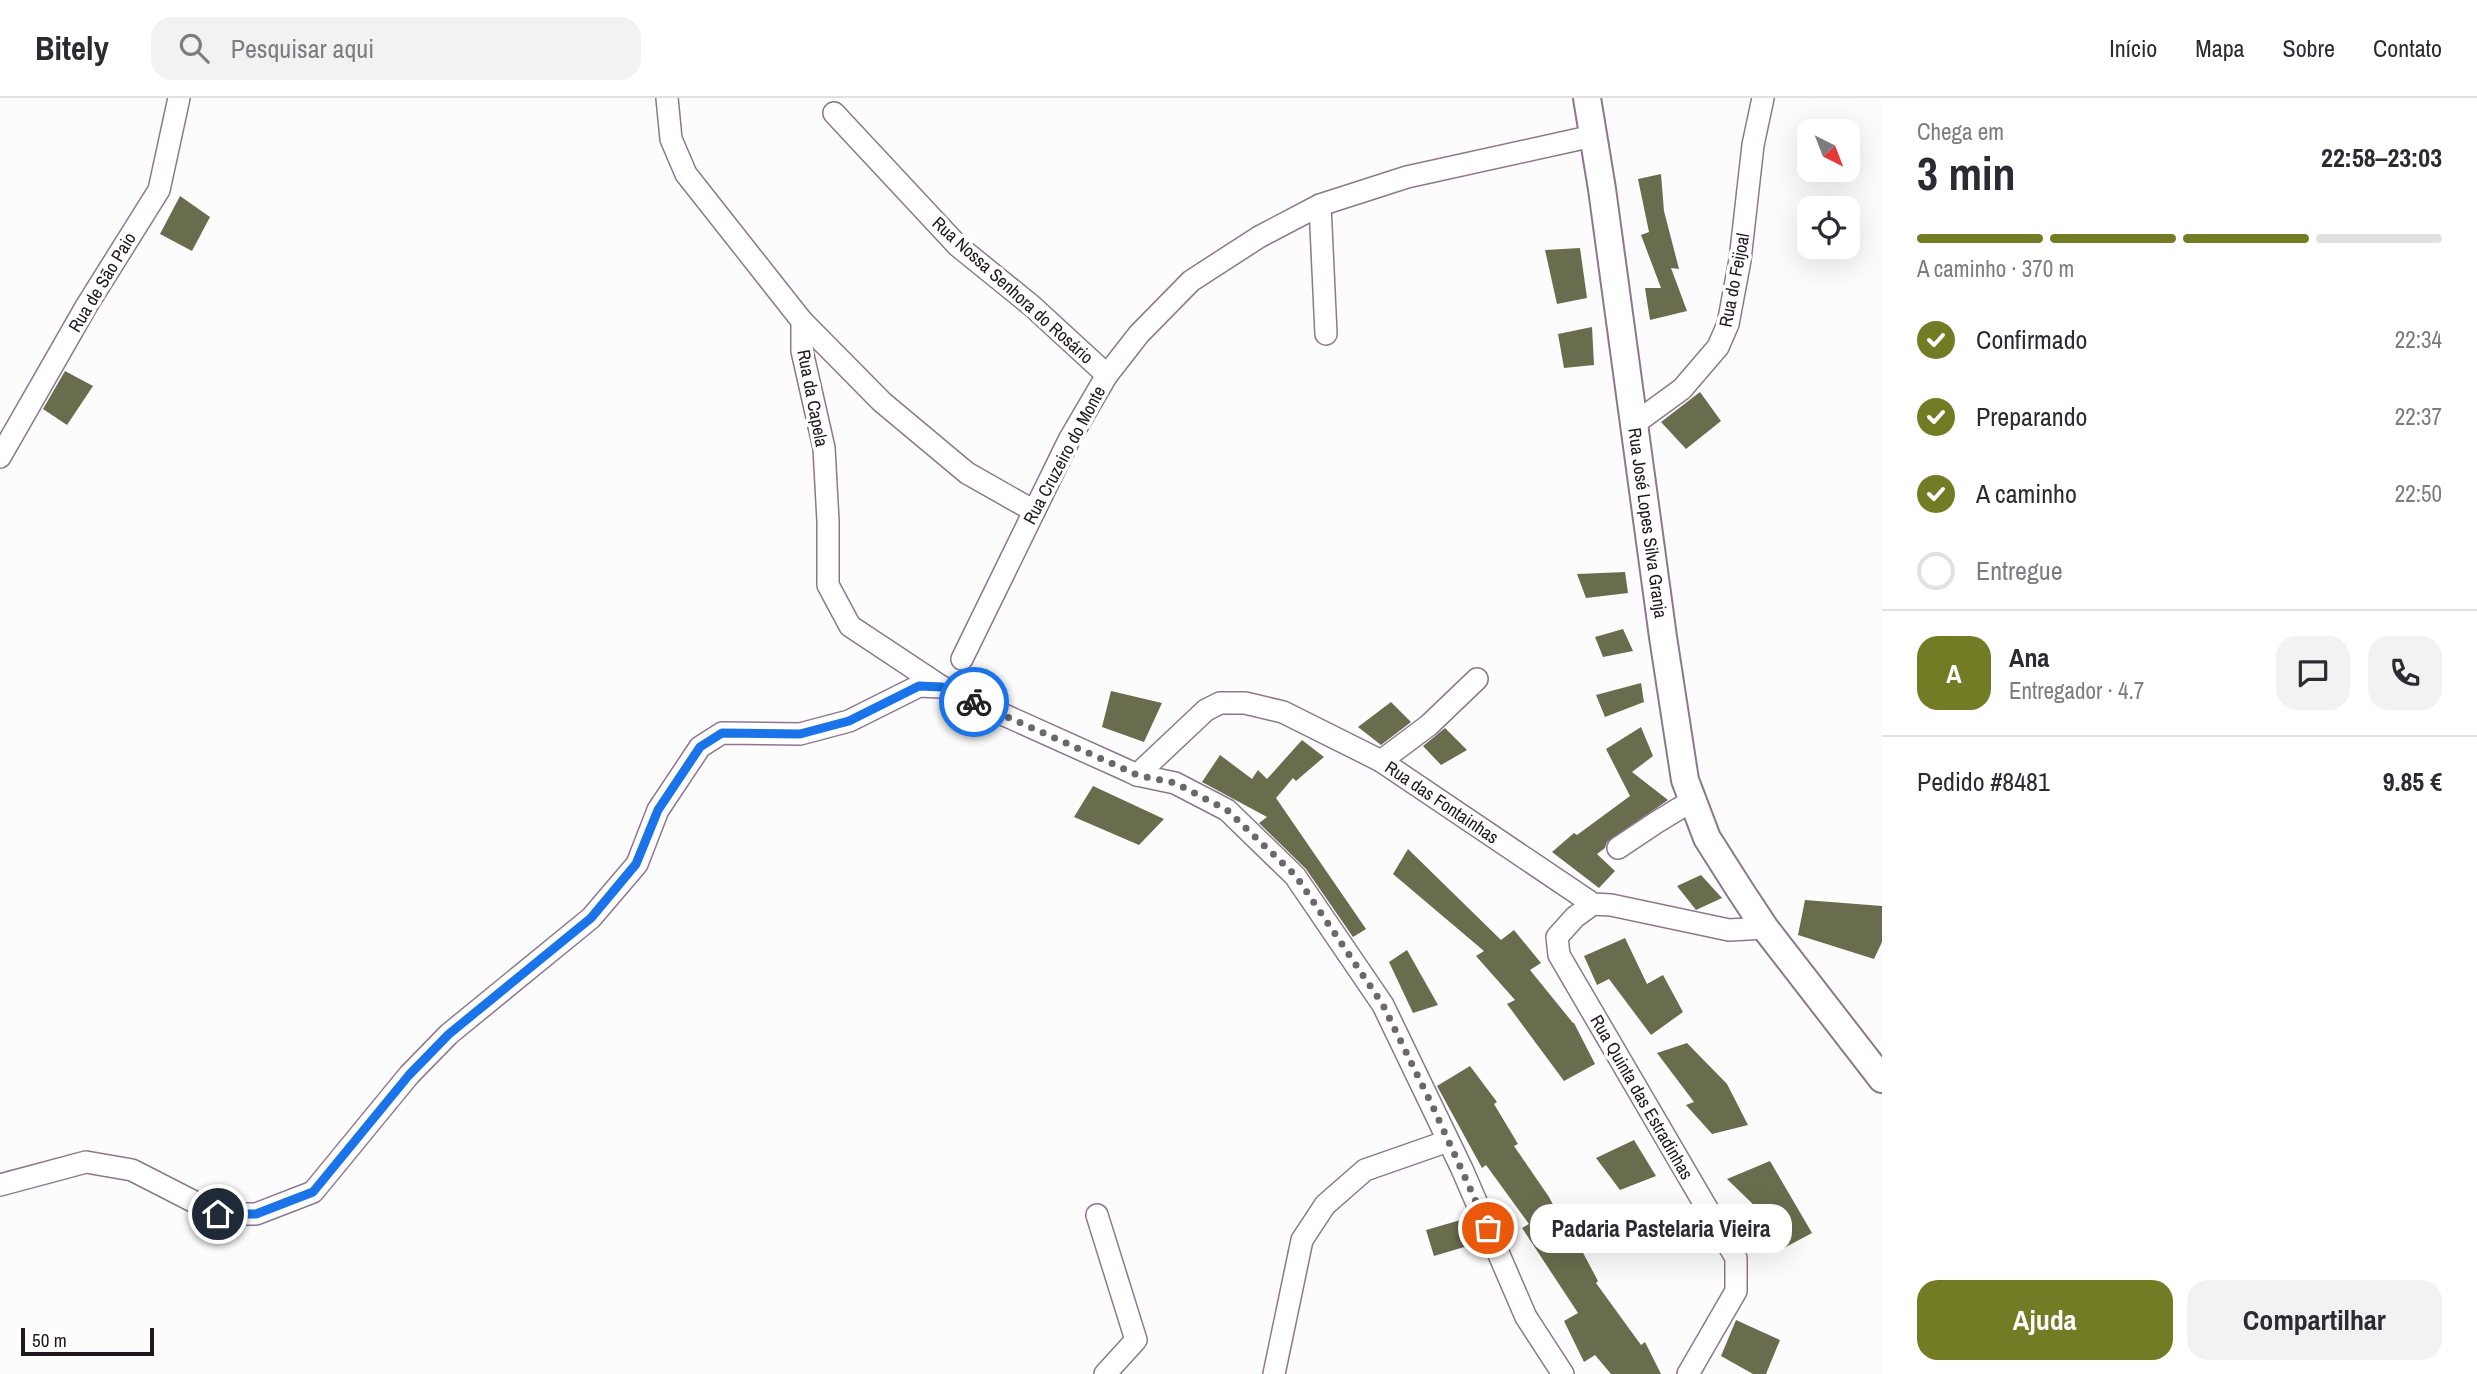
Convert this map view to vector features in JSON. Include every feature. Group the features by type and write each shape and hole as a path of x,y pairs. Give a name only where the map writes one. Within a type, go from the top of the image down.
{"main road":[{"name":"Rua José Lopes Silva Granja","path":"1587,98 1685,780 1707,838 1765,928 1882,1079"}],"street":[{"name":"Rua de São Paio","path":"0,457 87,305 159,190 179,98"},
{"path":"667,98 671,139 686,174 802,321 882,402 956,464 1034,511"},
{"name":"Rua do Feijoal","path":"1634,424 1682,390 1718,347 1728,324 1740,260 1753,145 1763,98"},
{"name":"Rua Nossa Senhora do Rosário","path":"834,113 958,246 1032,306 1107,375"},
{"name":"Rua Cruzeiro do Monte","path":"962,659 1069,440 1107,375 1139,334 1191,281 1259,237 1320,205 1407,177 1593,136"},
{"path":"1320,205 1326,334"},
{"name":"Rua da Capela","path":"802,321 802,351 824,448 828,585 850,626 942,687 1137,775 1175,783 1227,810 1296,876 1383,1005 1448,1141 1526,1317 1563,1374"},
{"path":"1381,761 1429,725 1477,680"},
{"path":"0,1185 86,1162 132,1170 218,1214 256,1214 313,1192 409,1075 449,1034 591,918 636,864 658,810 700,747 722,733 800,734 849,721 919,686 942,687"},
{"name":"Rua das Fontainhas","path":"1137,775 1206,710 1220,704 1245,703 1283,712 1381,761 1593,904 1611,905 1729,930 1765,928"},
{"path":"1618,848 1693,800"},
{"name":"Rua Quinta das Estradinhas","path":"1593,904 1575,917 1557,937 1559,955 1735,1258 1736,1291 1688,1374"},
{"path":"1274,1374 1302,1240 1325,1205 1365,1170 1448,1141"},
{"path":"1097,1214 1136,1340 1105,1374"}],"building":[{"path":"1661,174 1664,211 1679,269 1671,268 1687,311 1650,320 1645,288 1661,288 1641,235 1649,232 1638,179"},
{"path":"180,196 210,217 192,251 160,234"},
{"path":"1580,248 1587,298 1557,304 1545,250"},
{"path":"1592,327 1594,365 1564,368 1558,334"},
{"path":"65,371 93,386 67,425 43,409"},
{"path":"1700,392 1721,421 1686,449 1661,422"},
{"path":"1625,572 1628,593 1586,598 1577,574"},
{"path":"1623,629 1633,651 1603,657 1595,637"},
{"path":"1641,683 1644,702 1605,717 1596,695"},
{"path":"1111,691 1162,703 1144,742 1102,727"},
{"path":"1391,702 1411,722 1381,745 1358,727"},
{"path":"1641,727 1653,756 1632,772 1668,800 1607,842 1605,848 1597,854 1615,871 1599,888 1552,852 1574,833 1577,835 1630,796 1606,749"},
{"path":"1445,728 1467,750 1441,765 1423,746"},
{"path":"1302,740 1324,757 1296,781 1293,778 1276,798 1366,929 1353,937 1306,869 1259,823 1267,817 1202,782 1220,755 1252,779 1258,770 1267,779"},
{"path":"1093,786 1164,819 1139,845 1074,817"},
{"path":"1408,849 1501,940 1514,930 1541,963 1530,970 1574,1023 1595,1064 1564,1081 1507,1004 1515,1000 1476,956 1484,951 1393,874"},
{"path":"1701,875 1722,898 1696,910 1677,886"},
{"path":"1805,900 1882,906 1882,942 1874,959 1798,935"},
{"path":"1625,938 1647,984 1663,975 1683,1012 1651,1035 1609,979 1597,985 1584,956"},
{"path":"1407,950 1438,1005 1413,1013 1389,962"},
{"path":"1687,1043 1727,1084 1748,1125 1712,1134 1686,1105 1694,1102 1657,1053"},
{"path":"1470,1066 1497,1102 1494,1104 1518,1144 1514,1146 1549,1197 1578,1251 1581,1249 1598,1281 1596,1283 1641,1345 1645,1342 1661,1374 1611,1374 1595,1355 1584,1362 1564,1321 1578,1313 1522,1228 1529,1224 1486,1165 1482,1168 1437,1086"},
{"path":"1634,1140 1656,1176 1620,1190 1596,1158"},
{"path":"1770,1161 1812,1233 1784,1248 1756,1216 1761,1212 1727,1179"},
{"path":"1464,1219 1471,1245 1434,1256 1426,1230"},
{"path":"1736,1320 1780,1340 1766,1374 1753,1374 1721,1356"}],"way so far":[{"path":"974,702 1137,775 1175,783 1227,810 1296,876 1383,1005 1488,1228"}],"place":[{"name":"Padaria Pastelaria Vieira","path":"1488,1228"}],"route":[{"path":"218,1214 256,1214 313,1192 409,1075 449,1034 591,918 636,864 658,810 700,747 722,733 800,734 849,721 919,686 942,687 974,702"}]}
